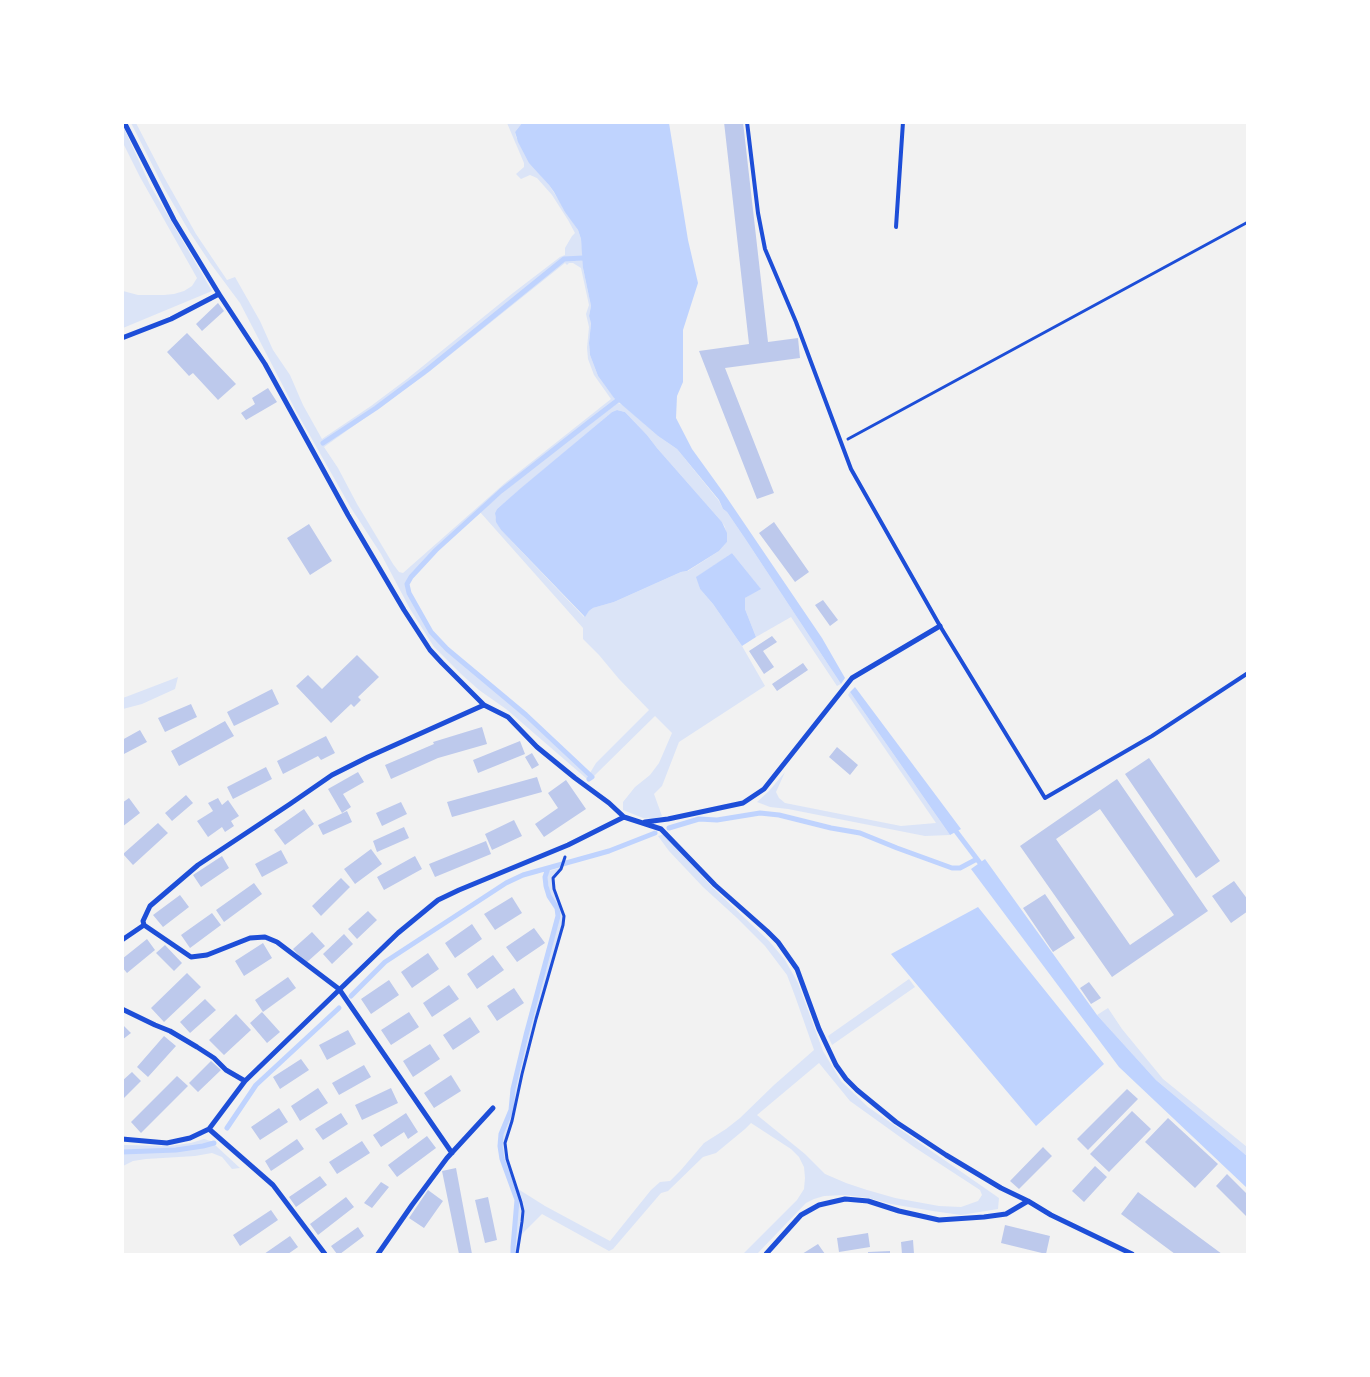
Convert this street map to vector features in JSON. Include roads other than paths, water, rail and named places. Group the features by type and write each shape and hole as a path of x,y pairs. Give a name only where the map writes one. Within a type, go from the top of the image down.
{"street":[{"path":"124,122 174,220 265,364 348,515 419,634 442,664 484,705 508,717 537,747 575,778 609,802 624,817 661,829 715,884 778,942 797,968 836,1065 857,1090 896,1122 1001,1188 1132,1254"},
{"path":"122,338 171,318 219,294"},
{"path":"642,822 668,819 743,804 764,789 852,678 940,626"},
{"path":"144,925 143,921 150,906 198,865 332,775 484,705"},
{"path":"122,1139 167,1143 190,1138 210,1129 245,1081 338,989 398,933 438,900 568,845 624,817"},
{"path":"122,940 144,925"},
{"path":"144,925 190,957 207,955 250,938 265,937 277,942 338,989 452,1153"},
{"path":"122,1009 170,1031 197,1046 214,1058 226,1070 245,1081"},
{"path":"378,1254 412,1205 452,1153 493,1108"},
{"path":"210,1129 273,1185 325,1254"},
{"path":"766,1254 801,1215 819,1205 846,1199 868,1201 899,1211 939,1220 1006,1214 1028,1201"}],"lane":[{"path":"747,122 758,213 765,249 796,322 850,470 940,626 1045,798 1152,736 1248,672"},
{"path":"896,227 903,122"}],"water":[{"path":"522,123 669,123 688,240 698,283 683,330 683,382 677,396 676,418 692,449 822,638 845,678 841,684 746,540 723,509 719,500 677,449 658,436 614,398 598,376 590,355 591,323 589,316 591,306 583,268 581,239 578,230 554,192 529,163 518,142 515,132"},
{"path":"617,410 625,412 647,435 722,522 727,533 727,542 719,551 687,571 614,602 593,608 585,617 501,530 496,522 495,513 521,488 612,412"},
{"path":"732,553 761,589 745,598 745,609 756,637 742,646 713,604 700,589 696,577"},
{"path":"855,687 961,829 950,835 850,692"},
{"path":"985,859 1097,1015 1156,1080 1247,1156 1247,1188 1119,1067 971,869"},
{"path":"978,907 1104,1064 1036,1126 891,954"}],"waterway":[{"path":"323,443 376,408 427,370 564,259 583,258"},
{"path":"589,779 592,777 526,715 447,649 431,632 409,593 407,584 436,550 501,491 618,400"},
{"path":"669,828 699,819 717,820 760,813 779,815 860,833 952,868 960,868 977,859"},
{"path":"952,826 983,867"},
{"path":"351,996 385,962 506,883 523,875 609,851 655,833"},
{"path":"513,1254 517,1200 502,1159 501,1134 511,1110 513,1089 526,1035 558,916 557,908 549,896 546,886 545,877 548,868"},
{"path":"227,1128 256,1085 339,1008"},
{"path":"122,1152 176,1150 214,1143"}]}
